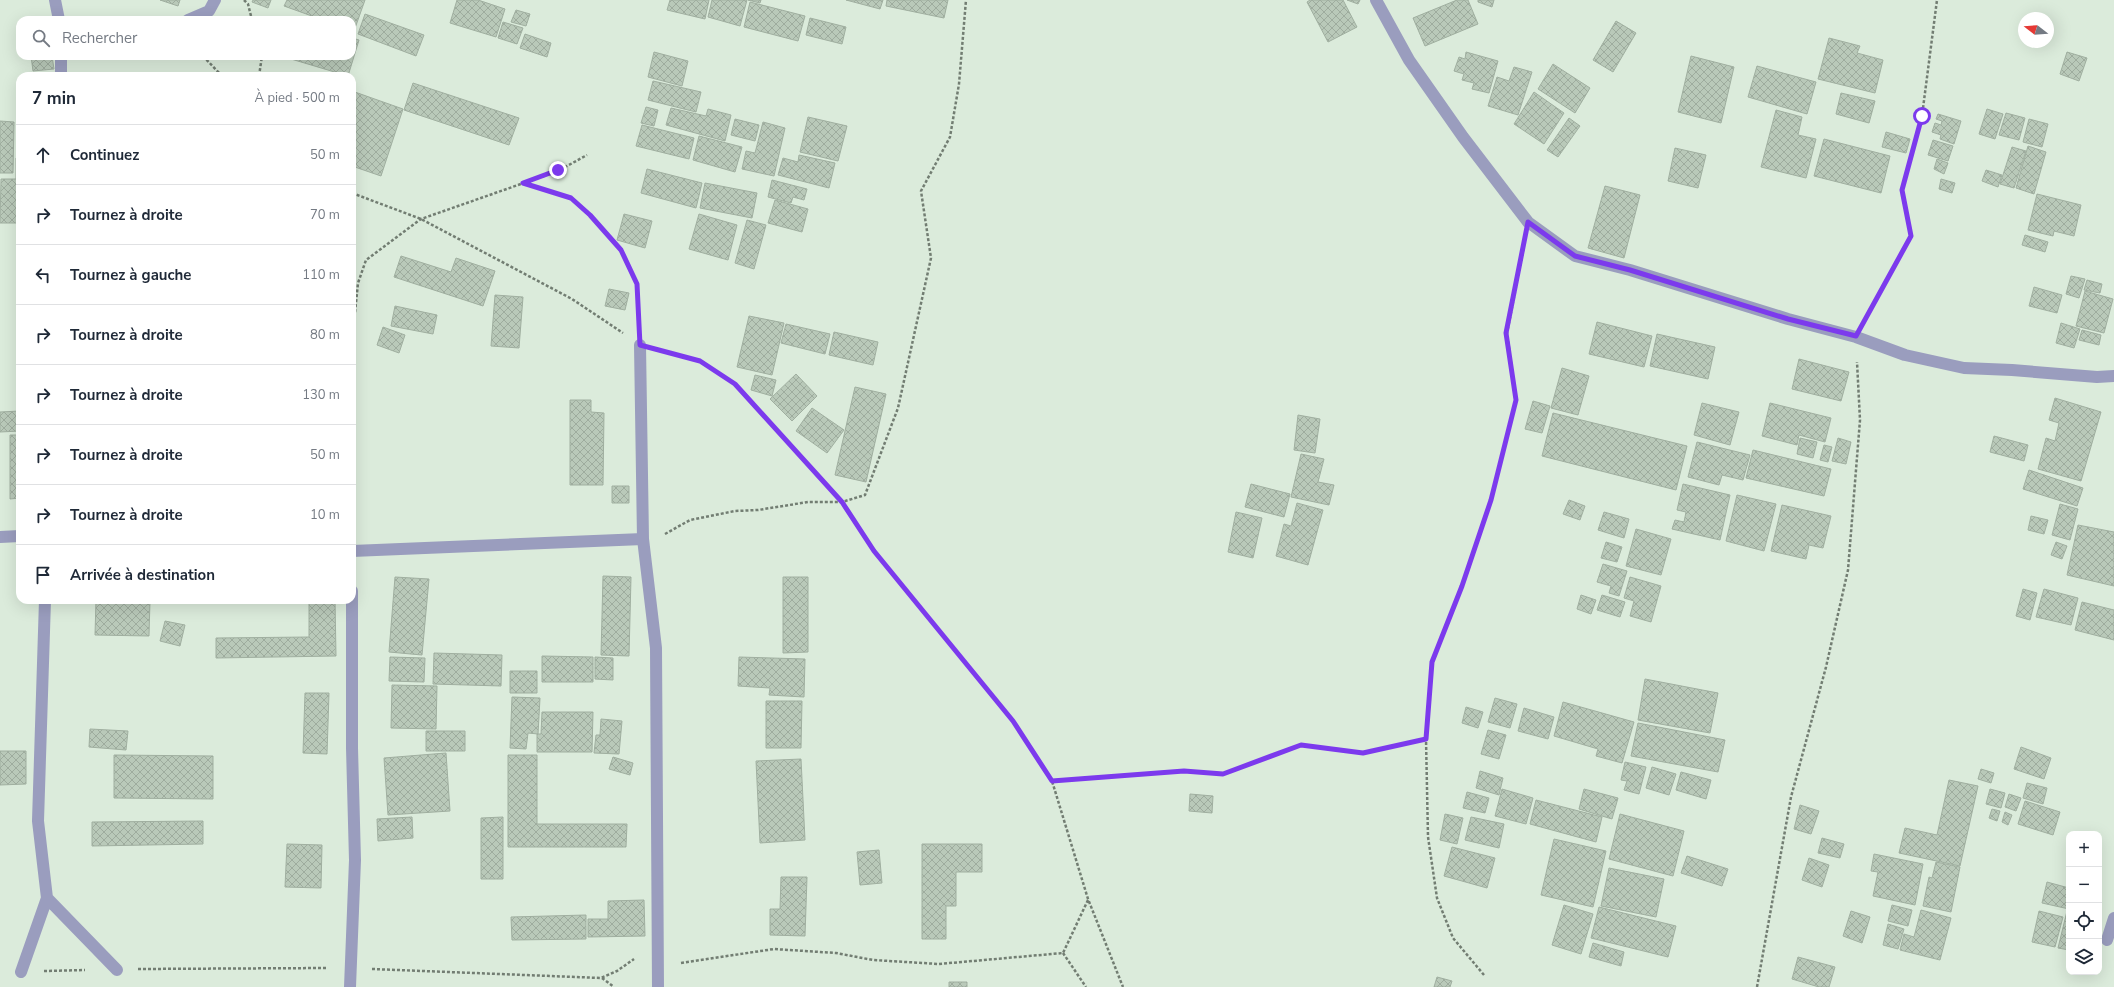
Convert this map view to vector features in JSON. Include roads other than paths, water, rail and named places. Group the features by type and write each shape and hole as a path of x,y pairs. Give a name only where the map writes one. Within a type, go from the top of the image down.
{"street":[{"path":"55,0 57,16"},
{"path":"197,16 209,11 215,0"},
{"path":"1376,0 1409,60 1463,137 1528,222 1575,256 1630,270 1788,319 1856,336 1905,355 1964,368 2012,370 2096,377 2114,376"},
{"path":"61,60 61,72"},
{"path":"640,345 643,539 656,648 658,987"},
{"path":"0,537 16,536"},
{"path":"356,550 643,539"},
{"path":"21,972 48,898 38,821 45,604"},
{"path":"350,987 355,860 352,748 352,604"},
{"path":"48,898 117,970"},
{"path":"2107,940 2114,918"}]}
